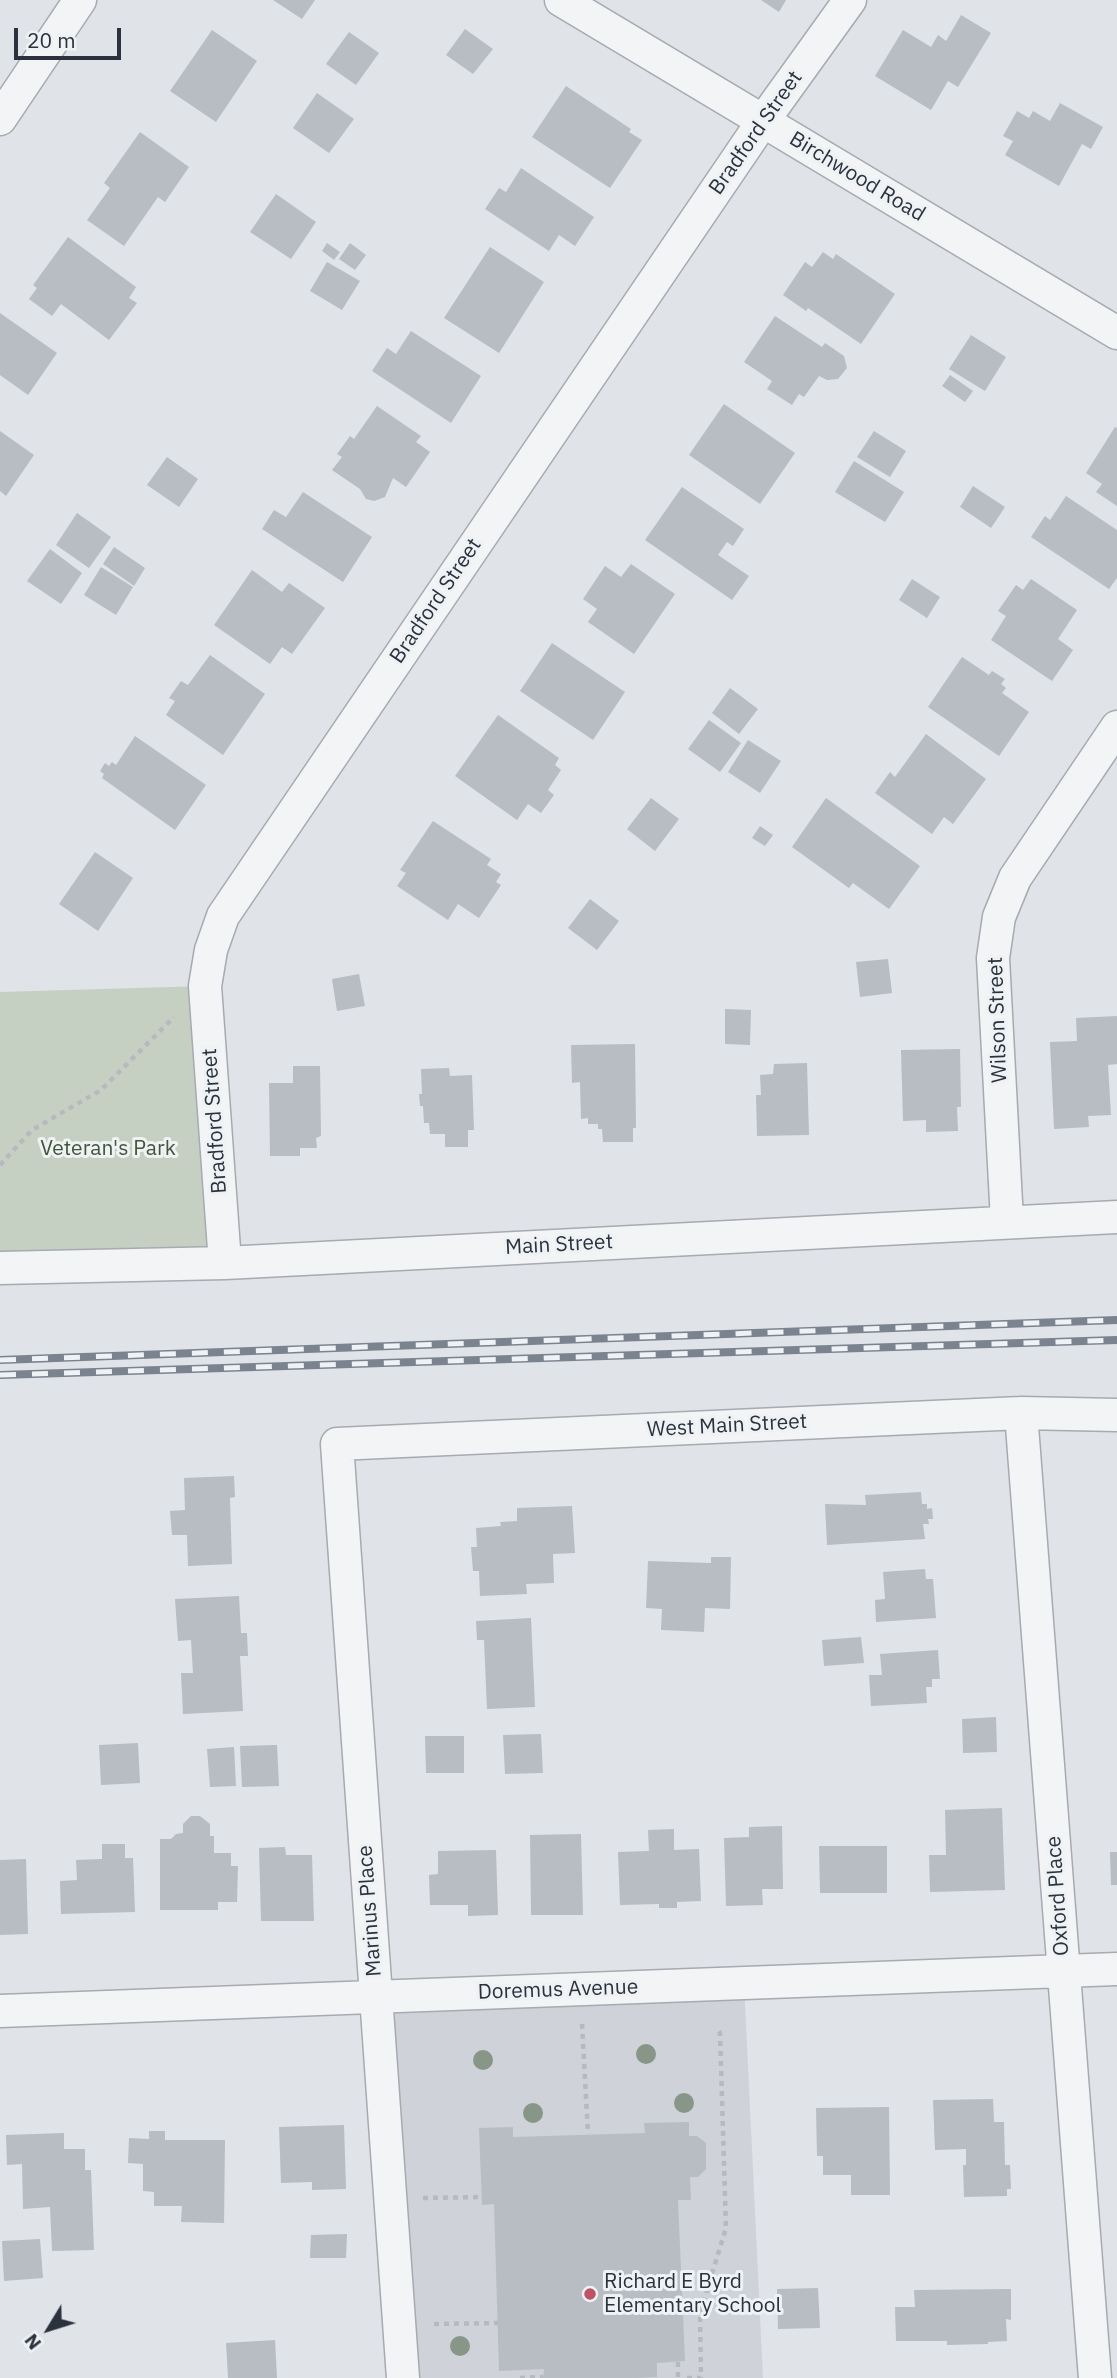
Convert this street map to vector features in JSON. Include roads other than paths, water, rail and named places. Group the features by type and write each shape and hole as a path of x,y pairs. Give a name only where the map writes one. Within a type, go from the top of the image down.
{"street":[{"path":"0,119 80,0"},
{"name":"Birchwood Road","path":"561,0 1117,333"},
{"name":"Bradford Street","path":"225,1263 205,986 211,950 223,916 763,121 850,0"},
{"name":"Wilson Street","path":"1007,1221 993,958 999,917 1015,878 1117,727"},
{"name":"Main Street","path":"0,1268 225,1263 1117,1217"},
{"name":"West Main Street","path":"337,1444 1021,1413 1117,1415"},
{"name":"Oxford Place","path":"1021,1413 1095,2378"},
{"name":"Marinus Place","path":"337,1444 402,2378"},
{"name":"Doremus Avenue","path":"0,2011 1117,1969"}],"railway":[{"path":"0,1360 1117,1320"},
{"path":"0,1375 1117,1340"}],"place":[{"name":"Richard E Byrd Elementary School","path":"590,2294"}],"park label":[{"name":"Veteran's Park","path":"108,1149"}]}
